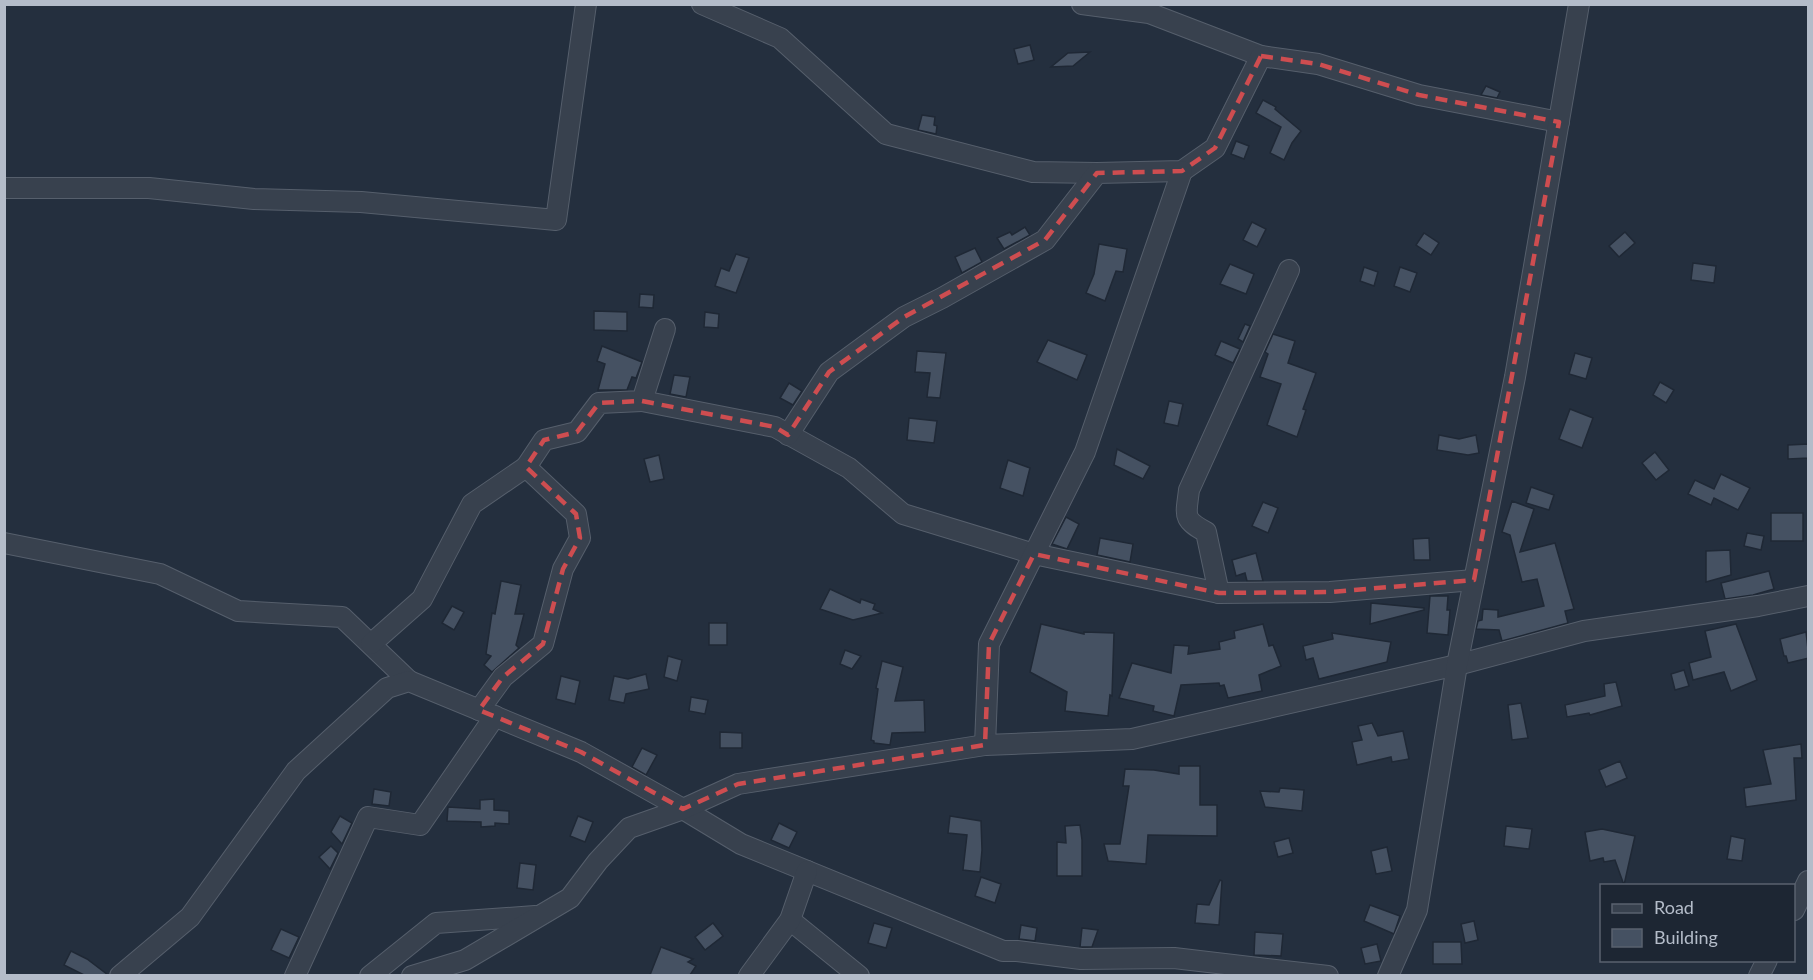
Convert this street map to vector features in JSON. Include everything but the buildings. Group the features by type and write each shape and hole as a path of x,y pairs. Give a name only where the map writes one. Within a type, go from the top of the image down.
{"street":[{"path":"4,188 149,188 254,199 361,202 556,220 586,4"},
{"path":"702,4 780,38 886,134 1033,172 1182,171 1215,148 1261,56"},
{"path":"1082,4 1149,13 1261,56 1318,64 1419,95 1558,122"},
{"path":"1388,975 1417,910 1457,665 1515,377 1580,4"},
{"path":"986,745 989,644 1085,452 1182,171"},
{"path":"788,435 829,372 904,317 1045,240 1097,173"},
{"path":"1219,593 1206,532 1191,524 1186,514 1189,490 1290,270"},
{"path":"642,401 664,329"},
{"path":"371,644 422,599 472,504 526,467 544,440 577,432 599,403 642,401 775,427 849,468 903,514 1034,554 1219,593 1330,592 1474,580"},
{"path":"295,975 368,817 420,825 487,713 503,676 543,644 563,569 580,538 576,514 526,467"},
{"path":"4,543 160,574 238,611 342,617 409,681 581,752 683,808 741,844 1003,951 1081,959 1174,958 1328,975"},
{"path":"412,975 465,960 570,898 598,861 629,828 738,784 986,745 1132,739 1457,665 1584,632 1758,606 1809,596"},
{"path":"120,975 190,917 296,771 387,688 409,681"},
{"path":"749,975 790,920 807,871"},
{"path":"1795,908 1809,881"},
{"path":"370,975 436,924 540,915"},
{"path":"790,920 859,975"}],"highlighted area":[{"path":"1261,56 1318,64 1419,95 1559,122 1474,580 1330,592 1219,593 1034,554 989,644 985,745 738,784 683,809 581,752 479,710 503,677 543,644 563,569 580,538 576,514 526,467 544,440 577,432 599,403 642,401 775,427 788,435 829,372 904,317 1045,240 1097,173 1182,171 1215,148"}]}
